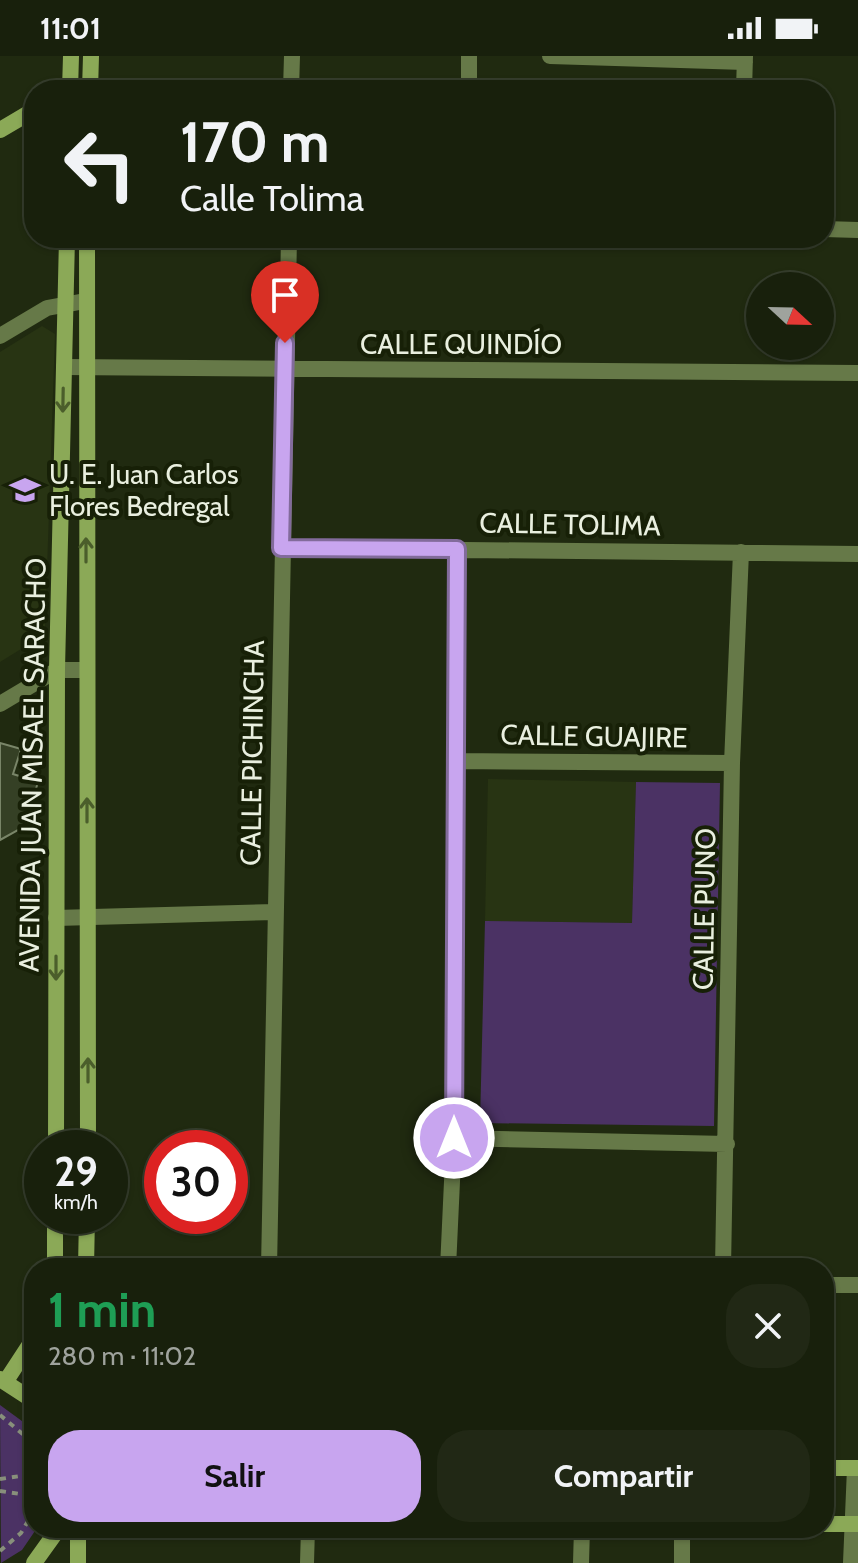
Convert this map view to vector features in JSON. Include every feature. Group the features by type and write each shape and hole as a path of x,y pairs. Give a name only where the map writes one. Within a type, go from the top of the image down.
{"street":[{"path":"70,80 71,56"},
{"path":"90,80 91,56"},
{"path":"291,80 292,56"},
{"path":"469,56 469,80"},
{"path":"550,56 745,59 744,80"},
{"path":"0,130 24,116"},
{"path":"834,229 858,230"},
{"name":"AVENIDA JUAN MISAEL SARACHO","path":"56,1130 57,670 67,248"},
{"name":"AVENIDA JUAN MISAEL SARACHO","path":"87,248 88,1130"},
{"name":"CALLE PICHINCHA","path":"269,1258 289,248"},
{"path":"0,336 47,308 85,301"},
{"name":"CALLE QUINDÍO","path":"64,367 858,373"},
{"name":"CALLE TOLIMA","path":"281,548 858,554"},
{"path":"448,1258 454,1138 457,549"},
{"name":"CALLE PUNO","path":"723,1258 732,763 741,552"},
{"path":"0,704 57,670 86,670"},
{"name":"CALLE GUAJIRE","path":"456,761 732,763"},
{"path":"56,918 275,912"},
{"path":"454,1138 727,1144"},
{"path":"55,1234 55,1258"},
{"path":"86,1258 87,1234"},
{"path":"834,1285 858,1285"},
{"path":"24,1352 3,1380 24,1394"},
{"path":"834,1468 856,1468 851,1563"},
{"path":"834,1524 855,1524"},
{"path":"34,1563 52,1538"},
{"path":"78,1538 78,1563"},
{"path":"581,1563 582,1538"},
{"path":"682,1538 682,1563"}],"lane":[{"path":"307,1563 308,1538"}],"path":[{"path":"0,1415 24,1435"},
{"path":"0,1479 24,1475"},
{"path":"0,1491 24,1495"},
{"path":"0,1551 24,1528"}],"shaded area":[{"name":"U. E. Juan Carlos Flores Bedregal","path":"42,326 55,334 45,629 34,641 0,662 0,352"},
{"path":"488,779 636,782 632,923 485,921"},
{"path":"636,782 720,783 714,1126 480,1123 485,921 632,923"},
{"path":"0,1405 24,1423 24,1538 30,1538 22,1550 1,1563"}],"building":[{"path":"0,743 21,749 13,774 38,782 25,826 0,840"}],"place":[{"name":"U. E. Juan Carlos Flores Bedregal","path":"25,490"}],"route":[{"path":"285,343 281,548 457,549 454,1138"}]}
